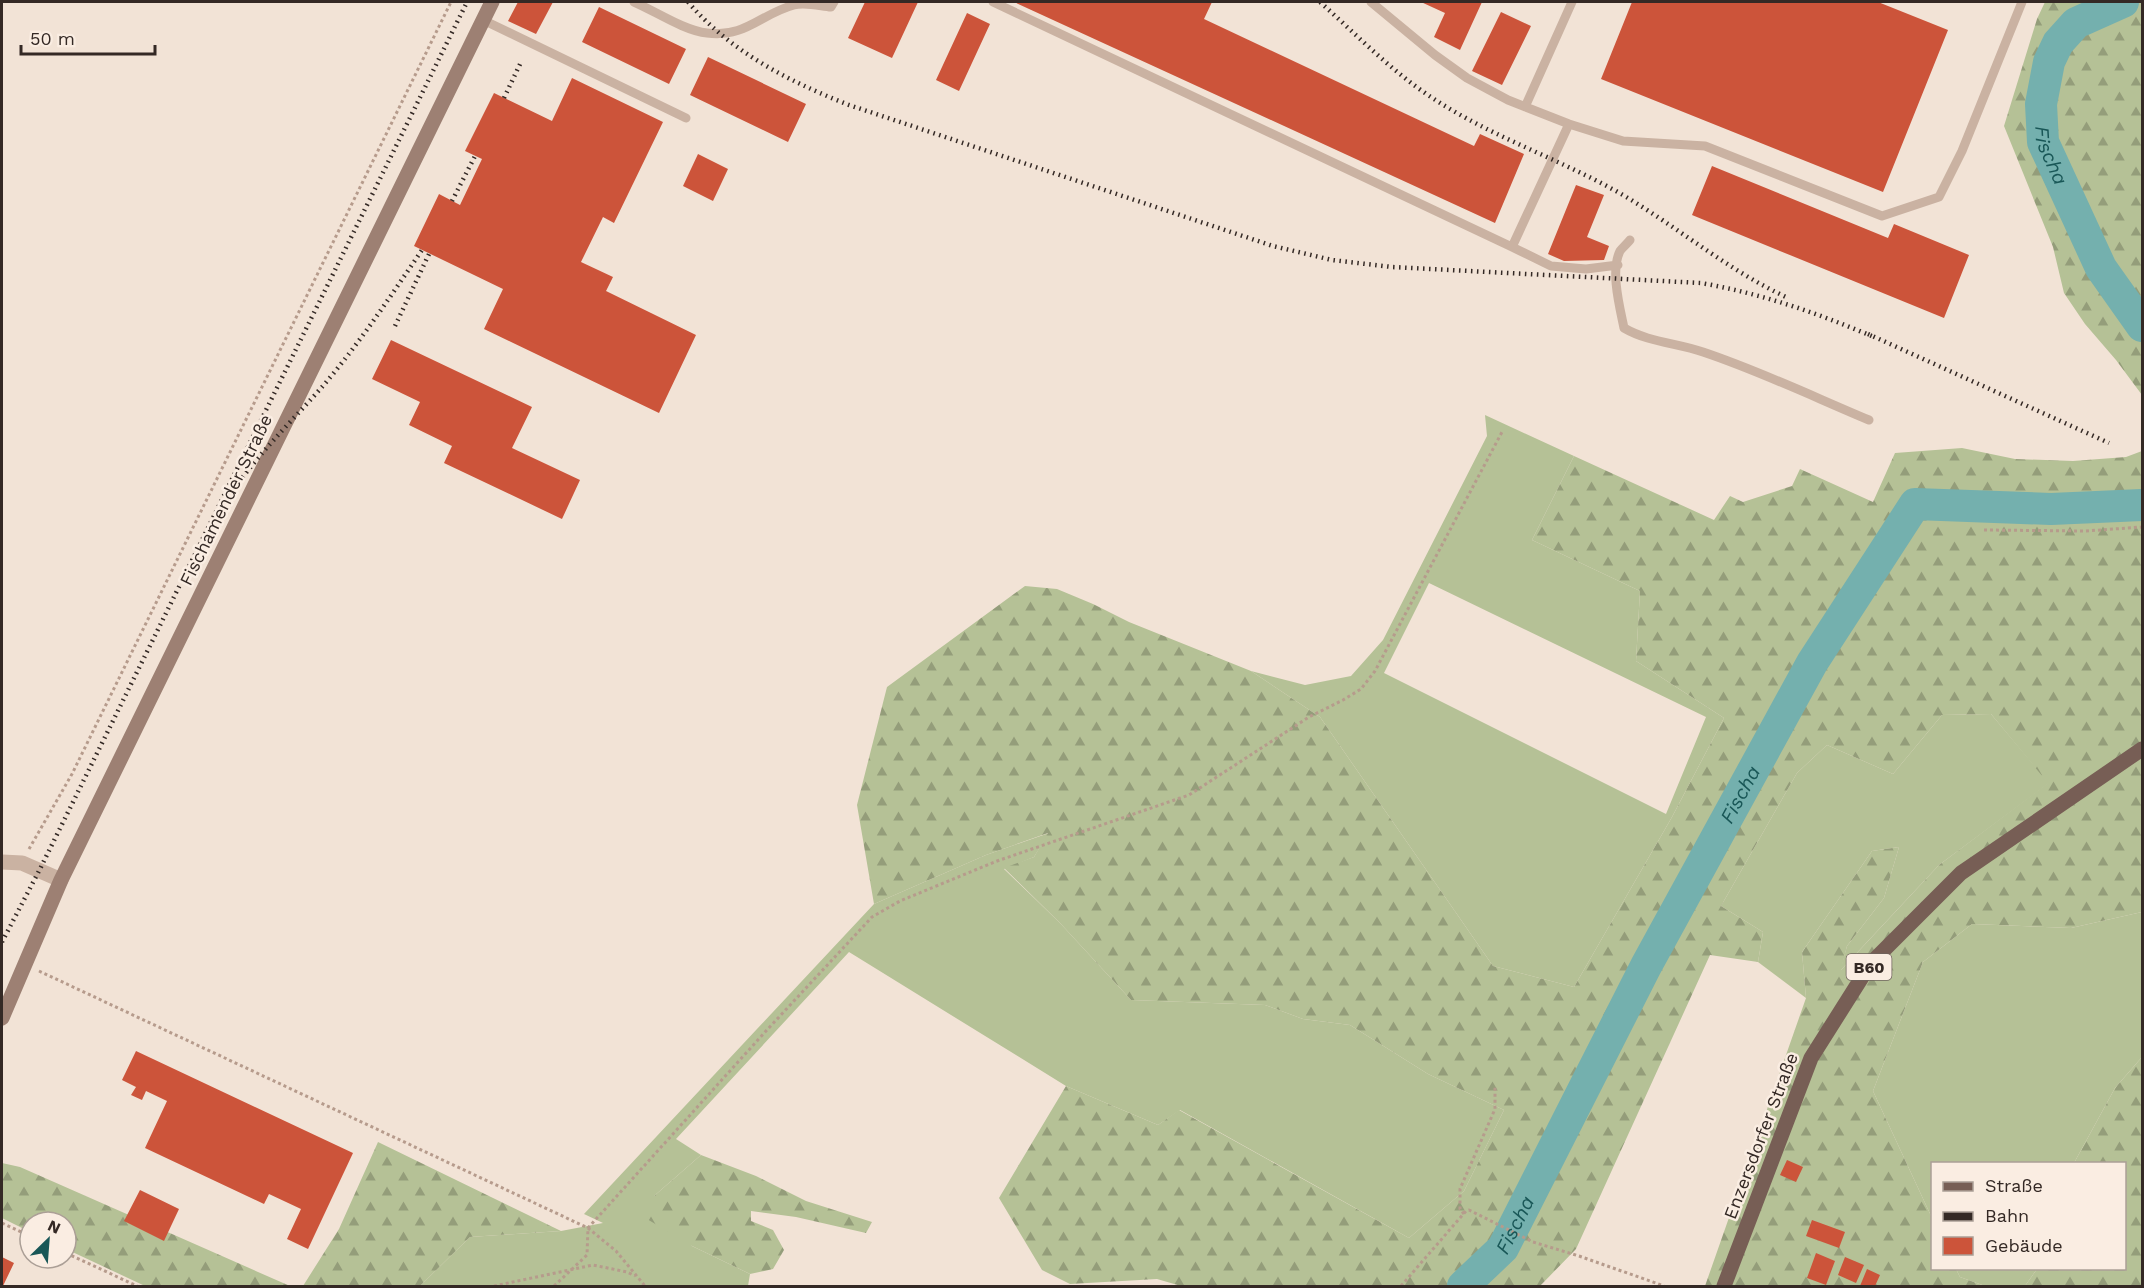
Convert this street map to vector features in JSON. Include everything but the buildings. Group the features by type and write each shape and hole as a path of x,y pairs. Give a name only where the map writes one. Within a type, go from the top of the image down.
{"main road":[{"name":"Fischamender Straße","path":"2,1018 61,880 492,2"},
{"name":"Enzersdorfer Straße","path":"1724,1287 1811,1058 1872,963 1961,873 2142,749"}],"street":[{"path":"2,862 22,863 61,880"}],"lane":[{"path":"634,2 692,29 718,34 737,32 795,4 831,7 834,2"},
{"path":"993,2 1551,266 1586,269 1617,265"},
{"path":"1371,2 1435,55 1491,93 1569,124 1623,141 1705,146 1882,216 1939,197 1962,151 2022,2"},
{"path":"1525,107 1572,2"},
{"path":"483,20 686,118"},
{"path":"1512,247 1569,124"},
{"path":"1630,240 1620,252 1617,265 1617,290 1624,328 1638,336 1701,352 1765,376 1869,420"}],"path":[{"path":"22,863 72,774 450,2"},
{"path":"554,1287 587,1255 588,1228 872,917 900,901 998,861 1189,795 1309,717 1361,689 1375,671 1502,432"},
{"path":"1984,530 2086,531 2142,527"},
{"path":"24,963 588,1228 616,1251 645,1287"},
{"path":"1464,1214 1460,1209 1460,1189 1495,1109 1495,1086"},
{"path":"1401,1287 1469,1210 1533,1242 1664,1287"},
{"path":"2,1223 18,1230"},
{"path":"78,1259 137,1287"},
{"path":"494,1287 593,1265 627,1272 639,1278"}],"green space":[{"path":"2045,2 2142,2 2142,395 2085,324 2064,293 2053,247 2004,126 2037,19"},
{"path":"1485,415 1574,456 1532,540 1640,591 1636,661 1724,718 1672,817 1574,987 1493,966 1320,717 1251,671 1305,685 1351,676 1383,640 1487,436","holes":["1429,583 1706,717 1666,814 1384,673"]},
{"path":"1962,448 2015,459 2073,461 2126,457 2142,451 2142,912 2071,928 1972,924 1923,962 1873,1091 1931,1216 1931,1270 1956,1270 1960,1277 1985,1286 1705,1286 1806,998 1802,952 1872,851 1899,847 1884,898 1847,946 1841,970 1939,865 2048,783 1991,714 1942,715 1893,774 1827,745 1797,773 1721,906 1763,932 1758,962 1710,955 1576,1249 1540,1286 1181,1286 1157,1279 1070,1284 1042,1270 999,1198 1066,1086 1158,1125 1179,1110 1409,1238 1464,1191 1504,1110 1428,1074 1350,1025 1303,1019 1265,1005 1131,1000 1060,923 1004,868 1034,857 1048,833 986,855 874,904 857,805 887,687 1025,586 1057,589 1129,622 1251,671 1320,717 1493,966 1574,987 1672,817 1724,718 1636,661 1640,591 1532,540 1574,456 1714,520 1730,496 1743,502 1792,486 1800,469 1873,502 1895,453"},
{"path":"1991,714 2049,783 1939,865 1840,971 1847,946 1884,898 1899,847 1872,851 1802,952 1806,998 1758,962 1763,932 1721,906 1797,773 1827,745 1893,774 1942,715"},
{"path":"1049,833 1034,857 1004,869 1060,923 1131,1000 1265,1005 1303,1019 1350,1025 1428,1074 1504,1110 1464,1191 1409,1238 1180,1110 1158,1125 1066,1086 849,952 676,1139 701,1155 654,1196 692,1246 750,1274 748,1286 420,1286 470,1237 561,1231 603,1223 584,1214 874,904 986,855"},
{"path":"2142,912 2142,1057 2115,1088 2075,1162 1931,1162 1931,1216 1873,1091 1923,962 1972,924 2071,928"},
{"path":"2142,1057 2142,1286 2025,1286 2036,1270 2126,1270 2126,1162 2075,1162 2115,1088"},
{"path":"378,1142 561,1231 470,1237 420,1286 303,1286 339,1229"},
{"path":"701,1155 756,1176 806,1201 872,1222 866,1233 796,1217 751,1211 751,1221 773,1230 784,1250 773,1269 750,1274 692,1246 642,1216 654,1196"},
{"path":"2,1163 20,1167 290,1286 145,1286 78,1255 78,1210 18,1210 18,1226 2,1218"},
{"path":"1956,1270 2036,1270 2025,1286 1985,1286 1960,1277"}],"waterway":[{"name":"Fischa","path":"2123,2 2076,23 2058,43 2049,62 2041,104 2043,142 2101,268 2142,326"},
{"name":"Fischa","path":"1463,1286 1503,1248 1646,966 1812,663 1915,504 2051,509 2142,505"}],"railway":[{"path":"2,942 467,2"},
{"path":"688,2 705,20 742,50 783,75 826,96 1273,246 1332,260 1392,267 1701,283 1789,305 1874,337"},
{"path":"1320,2 1389,65 1434,99 1481,126 1628,198 1725,263 1786,297"},
{"path":"504,98 521,62"},
{"path":"452,201 475,156"},
{"path":"232,492 264,451 349,354 422,250"},
{"path":"395,326 429,254"},
{"path":"1868,334 2109,443"}]}
